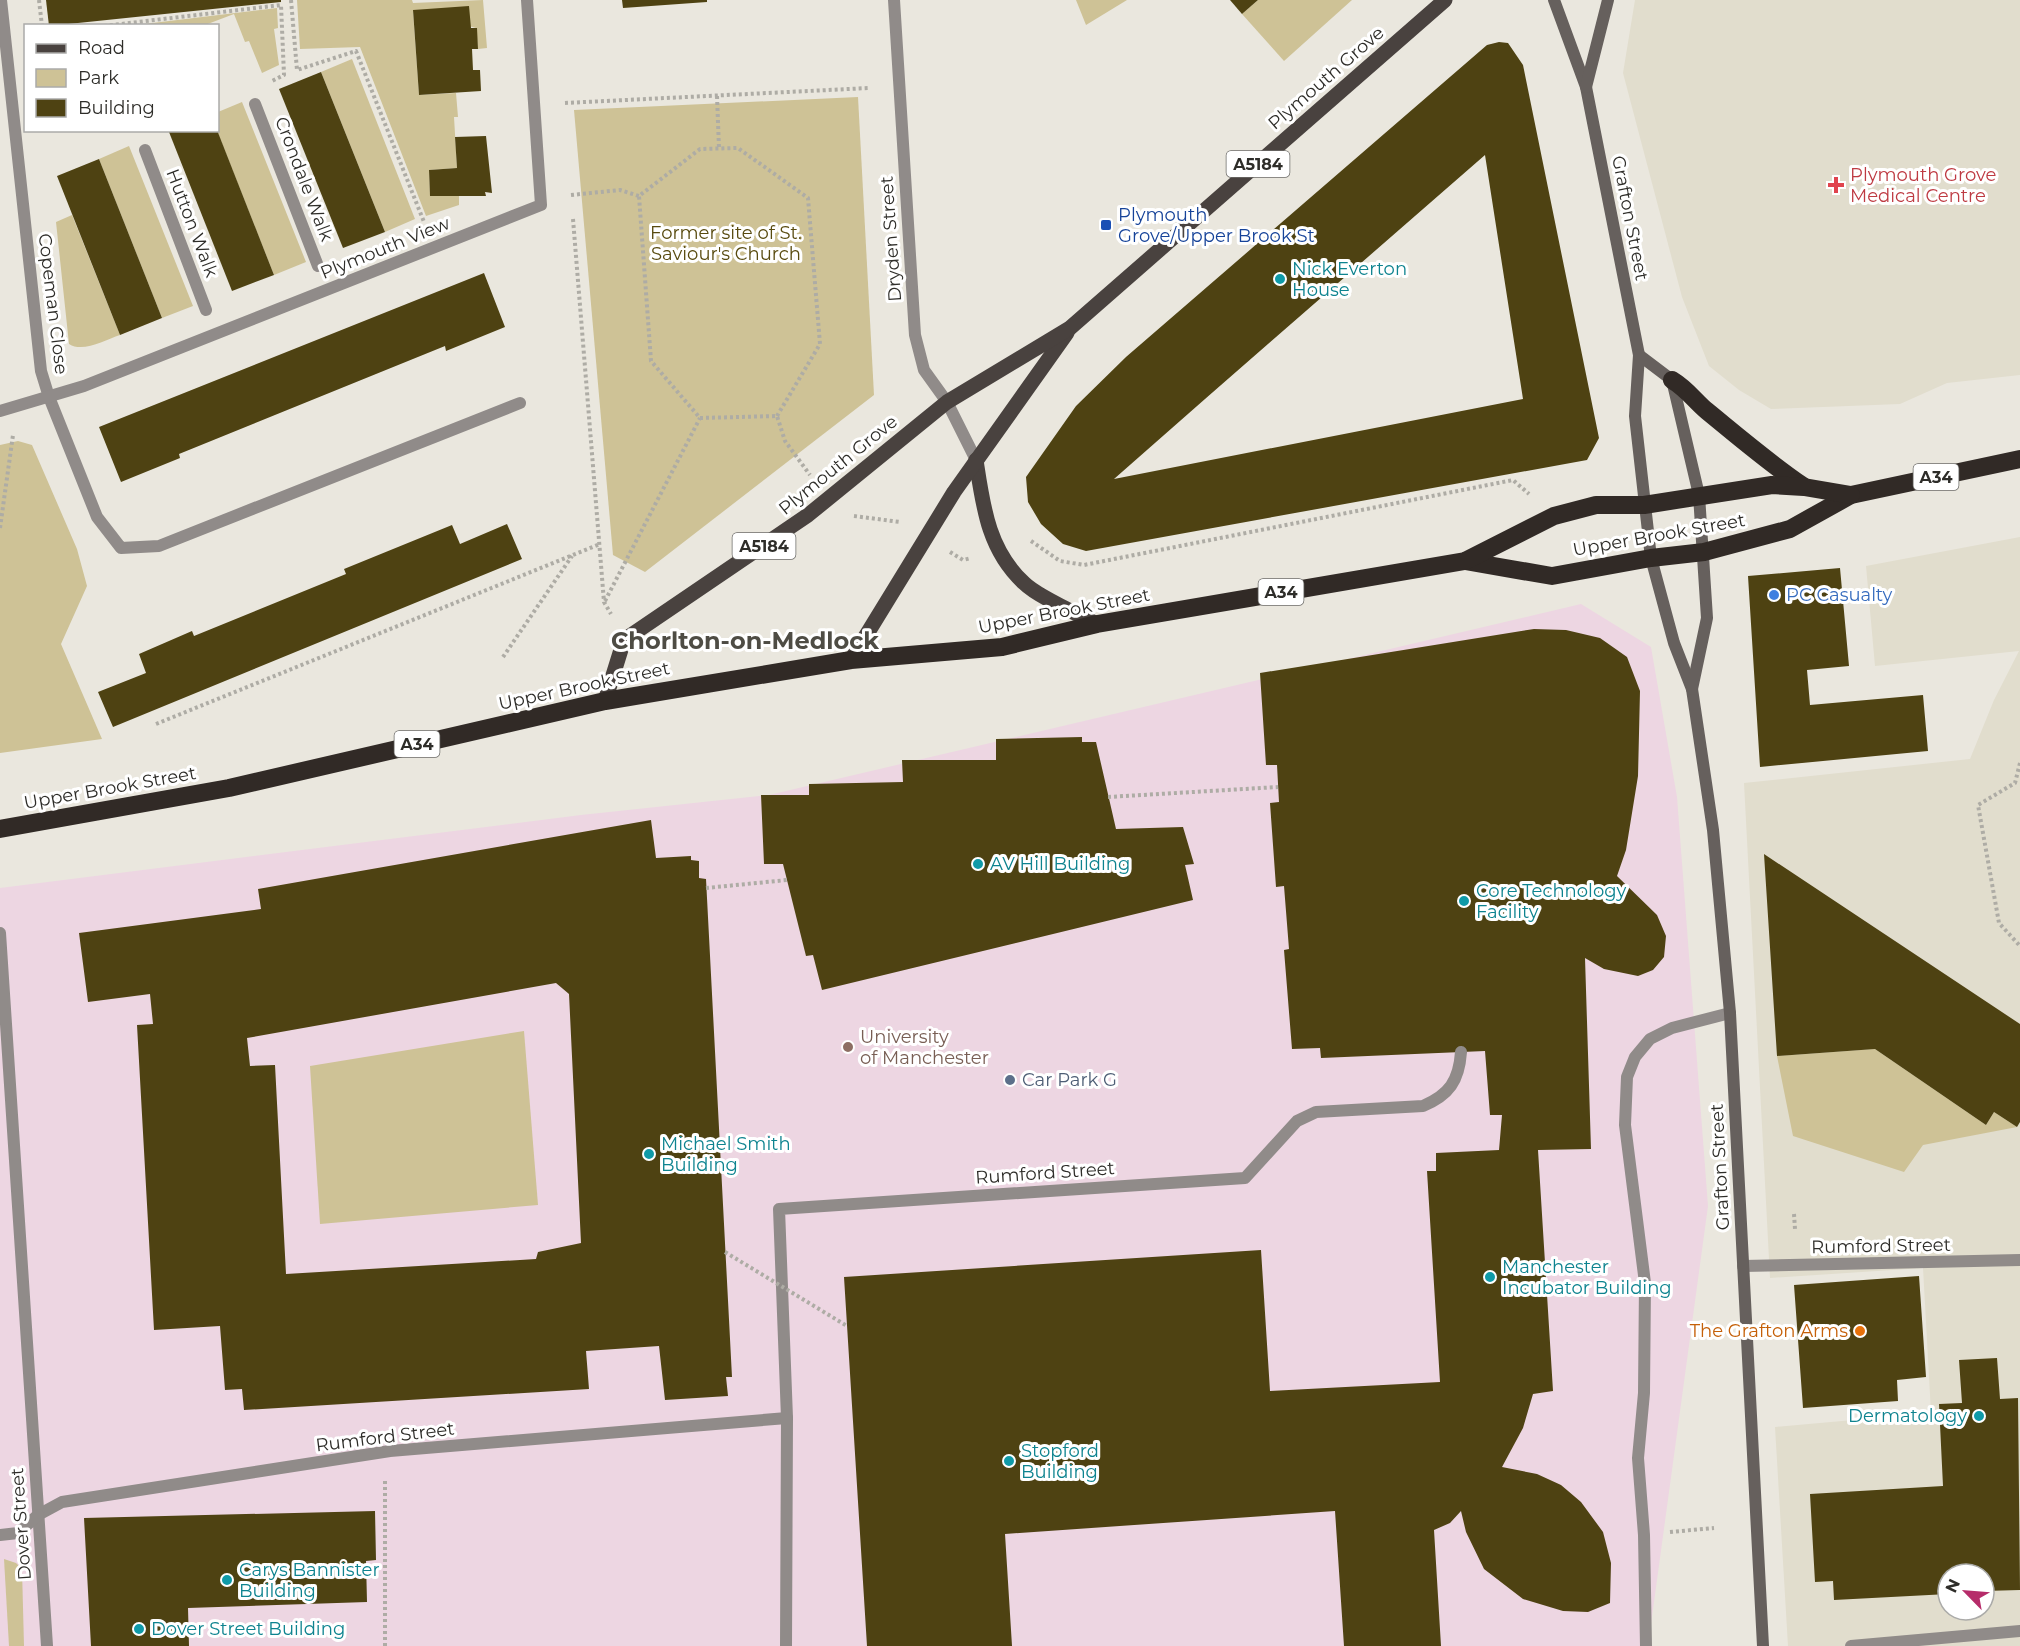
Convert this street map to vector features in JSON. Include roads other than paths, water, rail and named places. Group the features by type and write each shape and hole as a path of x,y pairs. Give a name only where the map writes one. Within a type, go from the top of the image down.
{"highway":[{"path":"1672,380 1686,389 1759,457 1804,487"},
{"name":"Upper Brook Street","path":"1465,561 1552,576 1651,558 1704,552 1790,529 1851,495 2020,459"},
{"name":"Upper Brook Street","path":"0,829 229,788 605,700 851,660 1002,647 1097,624 1465,561 1554,516 1596,505 1644,505 1772,485 1804,487 1851,495"}],"main road":[{"name":"Plymouth Grove","path":"605,700 624,640 794,525 948,402 1071,328 1445,0"},
{"name":"Plymouth Grove","path":"851,660 976,460 1071,328"},
{"path":"976,460 985,515 998,551 1025,585 1097,624"}],"street":[{"name":"Copeman Close","path":"1,0 4,57 41,371 97,517 121,548 159,546 520,403"},
{"name":"Plymouth View","path":"50,397 541,205 526,0"},
{"name":"Dryden Street","path":"894,0 915,335 924,370 948,402 976,460"},
{"name":"Grafton Street","path":"1554,0 1586,87 1639,355 1635,416 1651,558 1674,643 1692,689 1713,830 1730,1013 1763,1646"},
{"path":"1586,87 1608,0"},
{"name":"Crondale Walk","path":"255,104 318,266"},
{"name":"Hutton Walk","path":"145,150 207,310"},
{"path":"1639,355 1672,380"},
{"name":"Grafton Street","path":"1672,380 1699,495 1704,552 1707,618 1692,689"},
{"path":"0,411 50,397"},
{"name":"Dover Street","path":"0,933 47,1646"},
{"path":"1646,1646 1644,1535 1638,1458 1644,1393 1645,1283 1625,1125 1626,1077 1635,1057 1650,1039 1672,1028 1730,1013"},
{"name":"Rumford Street","path":"786,1646 787,1418 779,1209 1245,1178 1297,1121 1316,1112 1423,1106 1439,1099 1453,1087 1460,1069 1461,1052"},
{"name":"Rumford Street","path":"1743,1266 2020,1260"},
{"name":"Rumford Street","path":"0,1535 18,1533 38,1515 62,1502 385,1453 787,1418"},
{"path":"1851,1646 2020,1631"}],"place":[{"name":"Plymouth Grove Medical Centre","path":"1836,185"},
{"name":"Plymouth Grove/Upper Brook St","path":"1106,225"},
{"name":"Nick Everton House","path":"1280,279"},
{"name":"PC Casualty","path":"1774,595"},
{"name":"AV Hill Building","path":"978,864"},
{"name":"Core Technology Facility","path":"1464,901"},
{"name":"University of Manchester","path":"848,1047"},
{"name":"Car Park G","path":"1010,1080"},
{"name":"Michael Smith Building","path":"649,1154"},
{"name":"Manchester Incubator Building","path":"1490,1277"},
{"name":"The Grafton Arms","path":"1860,1331"},
{"name":"Dermatology","path":"1979,1416"},
{"name":"Stopford Building","path":"1009,1461"},
{"name":"Carys Bannister Building","path":"227,1580"},
{"name":"Dover Street Building","path":"139,1629"}],"district":[{"name":"Chorlton-on-Medlock","path":"745,640"}],"park label":[{"name":"Former site of St. Saviour's Church","path":"726,243"}]}
